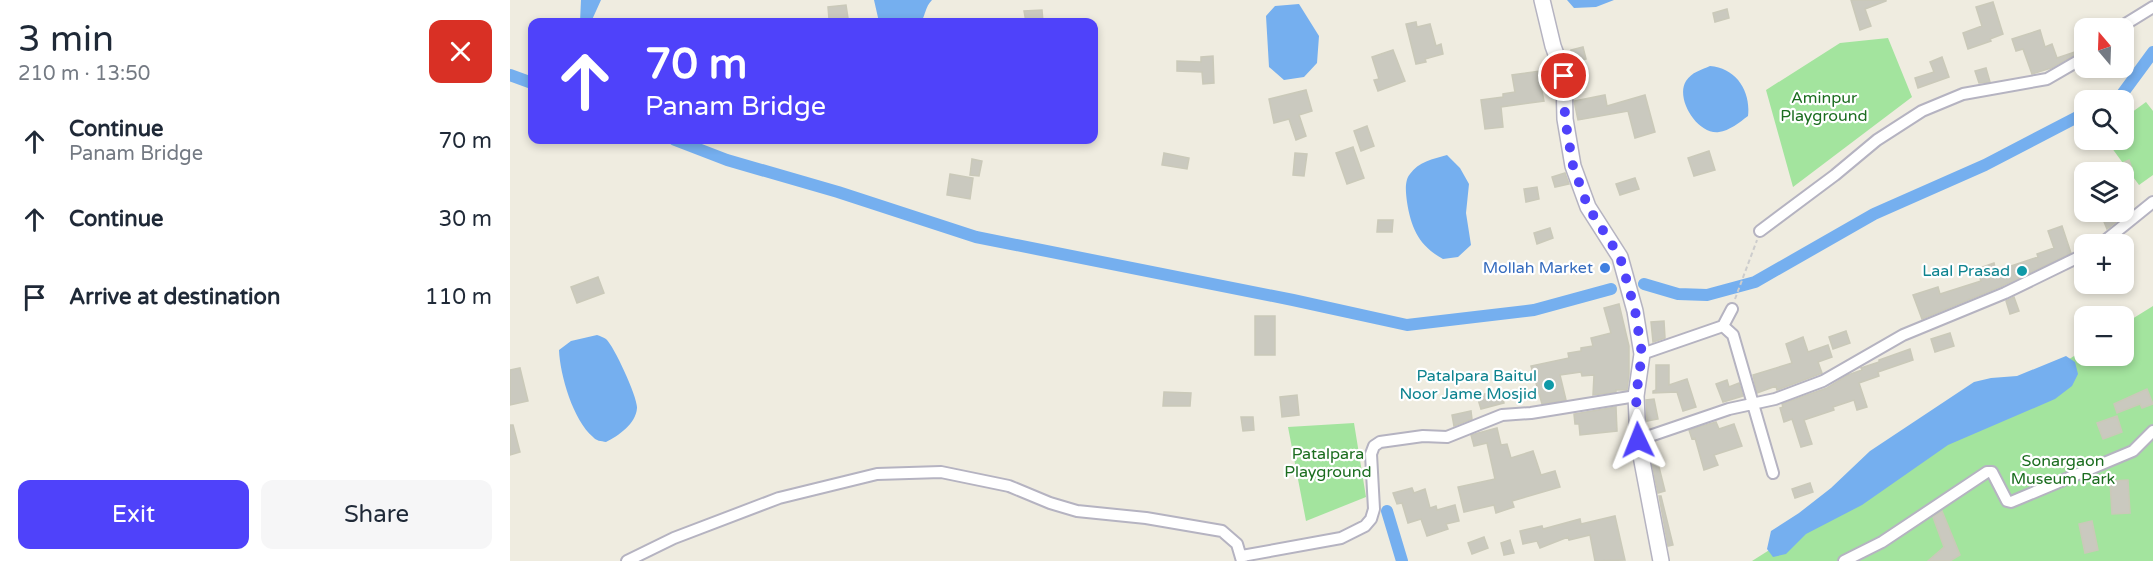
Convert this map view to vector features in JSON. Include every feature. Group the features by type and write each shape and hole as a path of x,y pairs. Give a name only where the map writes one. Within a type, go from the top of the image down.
{"street":[{"path":"1542,0 1553,46 1564,76 1565,119 1573,166 1588,207 1620,257 1635,310 1642,354 1636,396 1638,440 1661,561"},
{"path":"2134,19 2153,7"},
{"path":"1760,231 1835,175 1877,140 1922,111 1963,94 2047,79 2074,63"},
{"path":"2113,234 2153,202"},
{"path":"1638,440 1751,403 1776,399 1823,381 1903,335 2005,293 2074,259"},
{"path":"1642,354 1723,326 1732,309"},
{"path":"1723,326 1733,335 1773,473"},
{"path":"627,561 674,538 779,498 877,474 941,472 1009,486 1050,503 1077,511 1146,518 1222,531 1237,544 1242,559 1341,538 1365,526 1371,519 1374,509 1371,454 1374,446 1380,442 1422,436 1447,437 1502,415 1531,414 1636,396"},
{"path":"1844,561 1897,532 1987,472 1992,472 2007,501 2012,502 2133,451 2153,431"}],"path":[{"path":"1732,309 1760,231"}],"green space":[{"name":"Aminpur Playground","path":"1888,38 1912,97 1793,187 1766,90 1840,43"},
{"path":"2146,102 2153,111 2153,175 2139,185 2134,178 2134,162 2122,162 2113,150 2134,150 2134,111"},
{"name":"Sonargaon Museum Park","path":"2153,306 2153,561 1752,561 2074,356 2074,366 2134,366 2134,318"},
{"name":"Patalpara Playground","path":"1354,423 1366,497 1306,521 1288,427"}],"water":[{"path":"581,0 601,0 593,18 580,18"},
{"path":"874,0 932,0 923,18 878,18"},
{"path":"1567,0 1614,0 1596,7 1574,8"},
{"path":"1299,4 1319,36 1317,63 1304,77 1284,80 1269,67 1266,16 1275,6"},
{"path":"1710,66 1727,71 1734,76 1740,82 1747,98 1748,116 1730,128 1719,132 1703,128 1696,122 1683,97 1683,88 1688,78"},
{"path":"1447,155 1460,168 1469,184 1466,213 1471,245 1458,257 1443,259 1422,242 1414,228 1406,188 1408,177 1413,170 1426,162"},
{"path":"597,335 606,339 614,351 630,384 637,408 630,424 606,442 594,438 579,420 565,384 559,350 571,341"},
{"path":"2066,356 2074,361 2078,374 2072,386 2055,399 1948,445 1862,505 1806,534 1786,554 1773,557 1767,549 1771,531 1831,488 1870,451 1974,382 2017,376"}],"building":[{"path":"1851,0 1886,1 1865,9 1871,26 1860,30"},
{"path":"1993,2 2003,34 1968,49 1963,33 1982,26 1976,7"},
{"path":"846,5 848,18 829,18 828,7"},
{"path":"1727,9 1729,18 1715,22 1713,13"},
{"path":"1042,10 1043,18 1025,18 1024,11"},
{"path":"1416,22 1417,27 1430,24 1436,46 1441,44 1443,54 1416,64 1406,24"},
{"path":"2040,30 2045,47 2052,44 2057,58 2074,52 2074,55 2051,68 2032,74 2023,49 2016,51 2012,39"},
{"path":"1583,47 1586,59 1574,62 1571,50"},
{"path":"1393,50 1405,81 1378,91 1374,80 1379,79 1372,57"},
{"path":"1213,56 1214,83 1203,84 1202,72 1177,71 1177,61 1201,62 1201,57"},
{"path":"1942,57 1949,77 1918,88 1915,78 1934,72 1930,62"},
{"path":"1986,68 1990,82 1979,83 1975,71"},
{"path":"1547,70 1549,81 1540,82 1544,101 1501,107 1503,127 1485,129 1481,100 1503,97 1503,94 1515,92 1512,75"},
{"path":"1306,90 1312,111 1299,115 1306,136 1296,140 1289,119 1274,123 1269,99"},
{"path":"1605,95 1607,106 1645,95 1655,132 1635,138 1628,111 1578,120 1574,101"},
{"path":"1367,126 1374,146 1361,151 1354,131"},
{"path":"1353,147 1364,178 1347,184 1336,153"},
{"path":"1709,151 1715,170 1694,176 1688,158"},
{"path":"1164,153 1189,158 1187,169 1162,165"},
{"path":"1295,153 1307,154 1304,176 1293,175"},
{"path":"972,159 982,161 979,176 970,175"},
{"path":"1565,173 1569,184 1555,187 1552,177"},
{"path":"950,174 973,178 970,199 947,195"},
{"path":"1635,178 1639,189 1620,195 1616,184"},
{"path":"1537,187 1539,199 1526,202 1524,189"},
{"path":"1378,220 1393,220 1392,232 1377,232"},
{"path":"2104,222 2116,222 2107,229"},
{"path":"2062,226 2071,253 2002,286 1922,319 1913,295 1938,287 1940,294 1981,281 1977,269 1994,263 1996,271 2038,257 2037,254 2054,248 2048,231"},
{"path":"1550,228 1553,238 1537,244 1534,233"},
{"path":"598,277 604,293 577,303 571,287"},
{"path":"2014,297 2019,311 2010,314 2006,301"},
{"path":"1619,304 1629,346 1627,390 1593,395 1594,375 1582,376 1581,372 1560,375 1566,400 1542,404 1531,366 1569,358 1568,353 1593,346 1591,338 1611,333 1604,308"},
{"path":"1255,316 1275,316 1275,355 1255,355"},
{"path":"1664,321 1665,338 1653,342 1651,322"},
{"path":"1846,331 1850,343 1833,349 1829,337"},
{"path":"1950,333 1954,346 1935,352 1931,339"},
{"path":"1803,337 1808,352 1828,345 1832,357 1818,362 1822,373 1777,390 1776,386 1757,393 1753,375 1792,363 1786,344"},
{"path":"1910,349 1913,360 1878,372 1879,376 1859,383 1867,407 1857,410 1854,400 1833,407 1834,410 1804,420 1812,444 1801,447 1792,419 1784,422 1780,408 1783,407 1782,404 1827,388 1848,375 1862,370 1861,368"},
{"path":"1656,365 1669,365 1669,385 1687,379 1696,407 1683,411 1677,392 1653,393 1656,390"},
{"path":"520,368 528,401 510,405 510,370"},
{"path":"1727,380 1729,387 1739,383 1743,396 1723,402 1716,384"},
{"path":"2147,389 2153,404 2142,408 2140,404 2117,413 2114,404"},
{"path":"1500,390 1504,403 1481,409 1477,396"},
{"path":"1164,392 1191,393 1190,406 1163,406"},
{"path":"1297,395 1299,415 1282,417 1280,397"},
{"path":"1654,399 1658,419 1647,421 1646,400"},
{"path":"1616,407 1617,431 1580,435 1579,424 1575,424 1574,414"},
{"path":"1471,411 1472,419 1454,426 1452,415"},
{"path":"2117,416 2122,432 2103,439 2097,423"},
{"path":"1241,417 1253,417 1254,430 1243,431"},
{"path":"1716,422 1719,429 1734,424 1742,446 1714,455 1718,465 1704,470 1695,438 1692,439 1689,430"},
{"path":"510,425 513,425 520,452 510,455"},
{"path":"1497,428 1501,445 1507,444 1511,458 1533,451 1541,475 1555,471 1560,487 1512,501 1514,507 1496,513 1494,505 1464,512 1458,487 1495,479 1487,443 1474,446 1471,435"},
{"path":"1655,451 1665,491 1658,493 1650,453"},
{"path":"2128,480 2130,513 2112,514 2110,481"},
{"path":"1810,483 1813,492 1795,498 1792,489"},
{"path":"1412,488 1414,493 1425,489 1430,508 1436,506 1437,510 1455,505 1459,521 1446,524 1448,529 1427,536 1421,519 1408,523 1402,503 1397,504 1393,493"},
{"path":"1659,496 1661,496 1673,545 1668,546"},
{"path":"1942,511 1960,555 1950,561 1928,561 1944,547 1933,517"},
{"path":"1615,516 1625,560 1595,561 1590,535 1569,540 1568,537 1540,548 1537,541 1523,544 1520,531 1542,526 1543,529 1580,519 1581,524"},
{"path":"2092,521 2098,550 2085,553 2079,524"},
{"path":"1484,537 1488,548 1472,554 1468,543"},
{"path":"1510,540 1514,553 1504,555 1501,543"}],"waterway":[{"path":"2125,90 2153,52"},
{"path":"510,75 528,82"},
{"path":"1644,284 1678,294 1707,295 1755,282 1874,214 1985,165 2074,119"},
{"path":"685,144 727,160 838,192 976,237 1407,325 1534,310 1611,289"},
{"path":"1387,511 1402,561"}],"place":[{"name":"Mollah Market","path":"1605,268"},
{"name":"Laal Prasad","path":"2022,271"},
{"name":"Patalpara Baitul Noor Jame Mosjid","path":"1549,385"}],"route":[{"path":"1564,76 1565,119 1573,166 1588,207 1620,257 1635,310 1642,354 1636,396 1638,440"}]}
